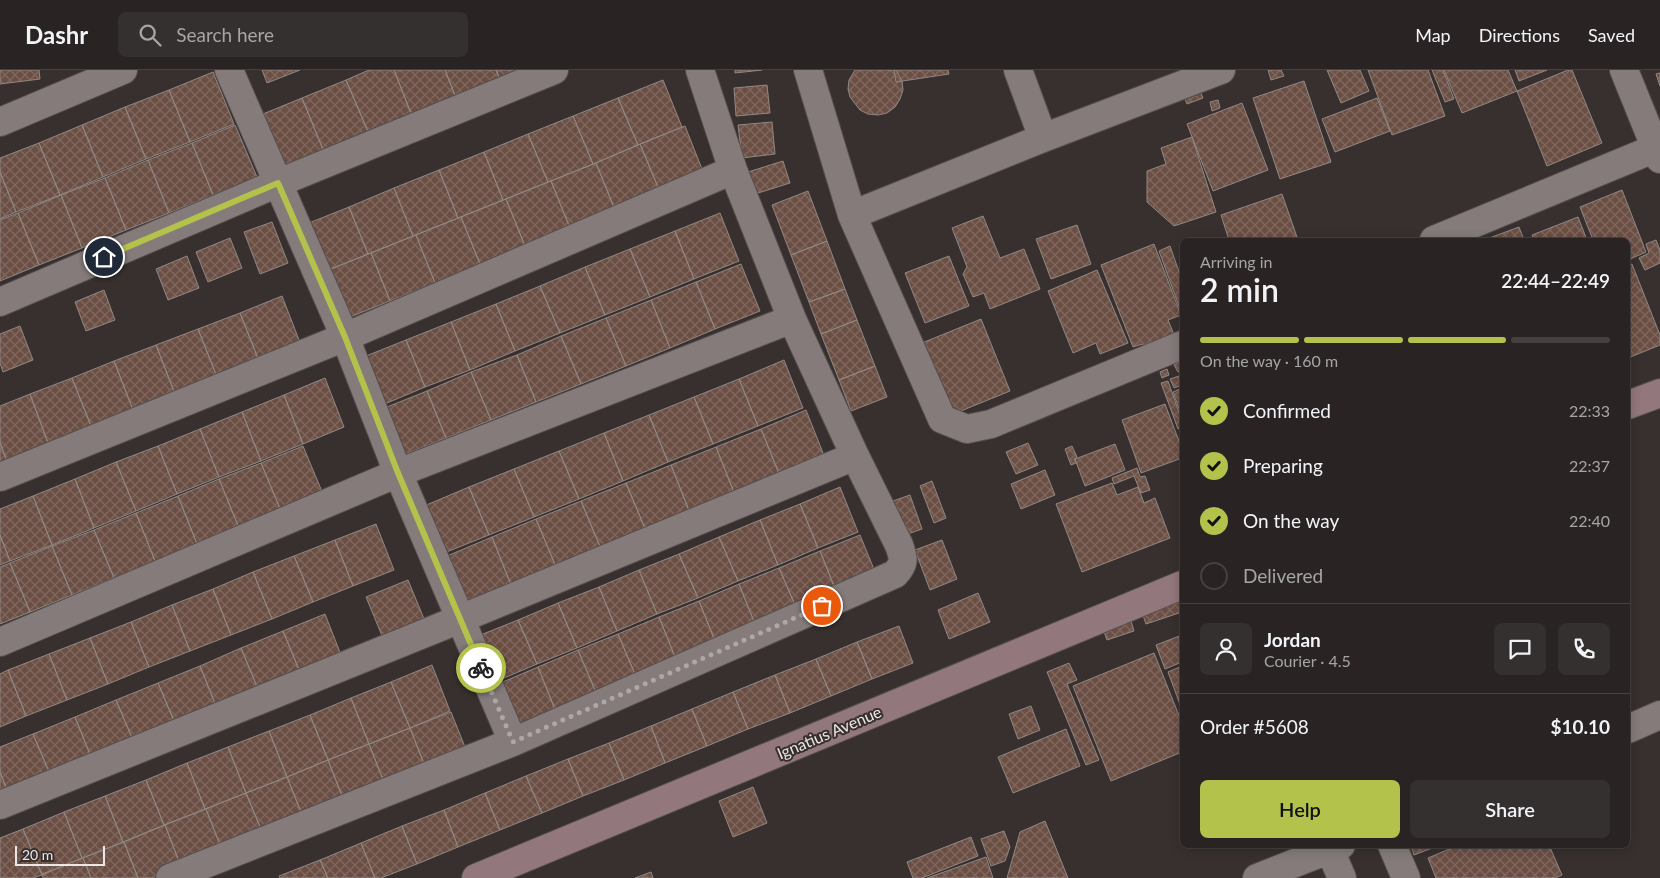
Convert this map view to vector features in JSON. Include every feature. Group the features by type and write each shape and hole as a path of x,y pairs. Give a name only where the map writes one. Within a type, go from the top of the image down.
{"street":[{"path":"0,122 64,82 123,70"},
{"path":"229,70 345,337 398,473 513,742"},
{"path":"0,302 278,183 554,70"},
{"path":"170,878 513,742 894,574 902,567 903,557 899,545 855,456 792,319 733,170 700,70"},
{"path":"808,70 852,215 942,419 967,429 991,424 1180,346"},
{"path":"1018,70 1043,138"},
{"path":"1439,238 1658,153 1624,70"},
{"path":"852,215 1214,72"},
{"path":"0,477 345,337 733,170"},
{"path":"0,642 398,473 792,319"},
{"path":"1630,405 1660,393"},
{"path":"0,805 460,619 855,456"},
{"name":"Ignatius Avenue","path":"476,878 1180,586"},
{"path":"1630,728 1660,715"},
{"path":"1257,878 1333,848"},
{"path":"1336,848 1342,878"},
{"path":"1393,848 1406,878"}],"building":[{"path":"0,70 39,70 40,79 0,84"},
{"path":"262,70 300,70 267,83"},
{"path":"369,70 394,70 412,116 369,134 346,80"},
{"path":"394,70 445,70 456,98 412,116"},
{"path":"445,70 496,70 500,80 456,98"},
{"path":"496,70 524,70 500,80"},
{"path":"735,70 762,70 735,73"},
{"path":"855,70 896,70 902,81 903,90 895,107 887,113 878,115 868,114 860,110 850,97 848,89 849,80"},
{"path":"894,70 948,70 949,74 896,82"},
{"path":"1268,70 1281,70 1284,76 1271,80"},
{"path":"1327,70 1360,70 1369,91 1341,103"},
{"path":"1368,70 1428,70 1445,116 1392,135"},
{"path":"1432,70 1443,70 1454,99 1445,102"},
{"path":"1444,70 1508,70 1517,91 1462,113"},
{"path":"1515,70 1547,70 1519,81"},
{"path":"1572,70 1602,143 1547,166 1517,91"},
{"path":"213,72 234,124 190,142 169,90"},
{"path":"1660,73 1660,86 1656,74"},
{"path":"346,80 369,134 324,152 302,98"},
{"path":"663,80 682,127 638,145 618,98"},
{"path":"1304,81 1331,162 1280,179 1253,98"},
{"path":"1197,84 1203,98 1187,104 1181,90"},
{"path":"767,85 770,113 736,116 734,88"},
{"path":"169,90 190,142 146,159 125,107"},
{"path":"302,98 324,152 280,170 258,116"},
{"path":"618,98 638,145 593,164 573,116"},
{"path":"1377,98 1390,131 1335,152 1322,119"},
{"path":"1218,100 1220,108 1212,111 1210,102"},
{"path":"1242,103 1268,170 1213,191 1187,124"},
{"path":"125,107 146,159 103,177 82,125"},
{"path":"573,116 593,164 548,182 528,134"},
{"path":"772,122 775,154 742,158 738,125"},
{"path":"82,125 103,177 60,195 39,143"},
{"path":"235,125 257,177 213,195 192,143"},
{"path":"685,126 704,174 660,192 640,144"},
{"path":"528,134 548,182 503,200 484,152"},
{"path":"1192,137 1216,212 1174,226 1147,202 1147,171 1166,164 1161,148"},
{"path":"39,143 60,195 16,212 0,172 0,158"},
{"path":"192,143 213,195 169,213 148,160"},
{"path":"640,144 660,192 615,210 596,163"},
{"path":"484,152 503,200 458,218 439,170"},
{"path":"148,160 169,213 126,230 105,178"},
{"path":"783,161 790,183 755,194 748,172"},
{"path":"596,163 615,210 570,228 551,181"},
{"path":"439,170 458,218 413,236 394,188"},
{"path":"0,172 16,212 0,219"},
{"path":"105,178 126,230 82,248 61,195"},
{"path":"551,181 570,228 525,246 506,199"},
{"path":"394,188 413,236 368,254 349,207"},
{"path":"1622,190 1646,252 1630,259 1630,238 1592,238 1580,207"},
{"path":"808,191 827,241 791,255 772,205"},
{"path":"1282,194 1297,238 1228,238 1221,215"},
{"path":"61,195 82,248 39,265 18,213"},
{"path":"506,199 525,246 480,264 461,217"},
{"path":"349,207 368,254 323,272 304,225"},
{"path":"18,213 39,265 0,281 0,220"},
{"path":"720,213 739,261 694,279 675,231"},
{"path":"983,216 1000,258 1024,249 1040,289 990,309 984,293 973,297 963,274 967,267 952,228"},
{"path":"461,217 480,264 435,283 416,235"},
{"path":"1578,217 1586,238 1533,238 1532,235"},
{"path":"272,222 288,263 260,274 244,232"},
{"path":"1077,225 1091,264 1051,279 1036,239"},
{"path":"1519,227 1523,238 1489,238"},
{"path":"675,231 694,279 650,297 630,249"},
{"path":"416,235 435,283 390,301 371,253"},
{"path":"230,238 242,268 208,282 196,252"},
{"path":"1656,240 1660,250 1660,263 1645,270 1639,258 1649,253 1646,244"},
{"path":"827,241 845,289 809,302 791,255"},
{"path":"1154,244 1180,312 1180,315 1168,320 1177,342 1145,354 1142,344 1133,347 1101,265"},
{"path":"1170,246 1180,274 1180,309 1159,251"},
{"path":"630,249 650,297 605,315 585,267"},
{"path":"371,253 390,301 345,319 326,271"},
{"path":"187,256 199,288 168,300 156,269"},
{"path":"949,256 969,306 925,323 905,273"},
{"path":"741,264 760,311 715,329 696,282"},
{"path":"1632,264 1660,335 1660,345 1630,357 1630,265"},
{"path":"585,267 605,315 560,333 540,286"},
{"path":"1097,270 1128,343 1100,354 1096,343 1073,353 1048,291"},
{"path":"696,282 715,329 670,348 651,300"},
{"path":"540,286 560,333 515,351 496,304"},
{"path":"845,289 857,320 821,334 809,302"},
{"path":"104,290 115,320 86,331 75,302"},
{"path":"282,296 301,345 259,361 240,313"},
{"path":"651,300 670,348 626,366 606,318"},
{"path":"496,304 515,351 470,370 451,322"},
{"path":"240,313 259,361 217,377 198,329"},
{"path":"606,318 626,366 581,384 561,336"},
{"path":"981,319 1010,391 951,415 922,343"},
{"path":"857,320 875,366 839,380 821,334"},
{"path":"451,322 470,370 425,387 406,340"},
{"path":"20,326 33,360 3,372 0,363 0,334"},
{"path":"198,329 217,377 175,394 156,345"},
{"path":"561,336 581,384 536,402 517,355"},
{"path":"406,340 425,387 380,406 361,358"},
{"path":"156,345 175,394 133,410 114,361"},
{"path":"517,355 536,402 491,420 471,372"},
{"path":"784,360 803,408 758,426 739,379"},
{"path":"114,361 133,410 91,426 72,378"},
{"path":"1180,362 1180,372 1178,372 1174,365"},
{"path":"875,366 887,397 851,411 839,380"},
{"path":"1167,369 1169,375 1162,378 1160,372"},
{"path":"471,372 491,420 446,438 427,391"},
{"path":"1180,376 1180,386 1174,388 1170,379"},
{"path":"72,378 91,426 48,443 30,394"},
{"path":"325,378 344,427 303,444 284,395"},
{"path":"739,379 758,426 713,444 694,397"},
{"path":"1168,381 1180,415 1180,428 1178,429 1161,383"},
{"path":"1180,389 1180,411 1173,392"},
{"path":"427,391 446,438 401,456 382,409"},
{"path":"30,394 48,443 6,459 0,442 0,406"},
{"path":"284,395 303,444 261,461 242,412"},
{"path":"694,397 713,444 668,462 649,415"},
{"path":"1165,404 1180,444 1180,459 1141,473 1122,420"},
{"path":"806,410 825,458 780,476 761,429"},
{"path":"242,412 261,461 219,477 200,429"},
{"path":"649,415 668,462 623,481 604,433"},
{"path":"200,429 219,477 177,494 158,446"},
{"path":"761,429 780,476 735,495 716,447"},
{"path":"604,433 623,481 579,499 559,451"},
{"path":"0,442 6,459 0,462"},
{"path":"1028,443 1038,465 1016,474 1006,452"},
{"path":"1115,444 1125,470 1085,486 1075,459"},
{"path":"158,446 177,494 136,511 116,462"},
{"path":"303,446 323,494 281,511 261,463"},
{"path":"1072,446 1077,457 1074,459 1076,463 1071,465 1065,449"},
{"path":"716,447 735,495 690,513 671,465"},
{"path":"559,451 579,499 534,517 514,469"},
{"path":"116,462 136,511 94,528 75,479"},
{"path":"261,463 281,511 239,528 219,479"},
{"path":"671,465 690,513 646,531 626,483"},
{"path":"1137,468 1140,477 1145,476 1150,490 1141,493 1134,476 1114,484 1112,478"},
{"path":"514,469 534,517 489,535 469,487"},
{"path":"1045,470 1055,495 1021,509 1011,484"},
{"path":"75,479 94,528 52,545 33,496"},
{"path":"219,479 239,528 197,544 178,496"},
{"path":"932,481 946,518 934,523 920,486"},
{"path":"626,483 646,531 601,549 581,501"},
{"path":"1112,483 1117,495 1138,487 1144,503 1155,498 1170,538 1082,572 1056,504"},
{"path":"469,487 489,535 444,553 424,506"},
{"path":"840,487 858,532 818,548 800,504"},
{"path":"910,495 922,529 902,536 890,502"},
{"path":"33,496 52,545 10,561 0,535 0,509"},
{"path":"178,496 197,544 155,561 136,513"},
{"path":"581,501 601,549 556,567 536,519"},
{"path":"800,504 818,548 778,565 760,520"},
{"path":"136,513 155,561 114,578 94,530"},
{"path":"536,519 556,567 511,585 492,537"},
{"path":"760,520 778,565 738,581 719,537"},
{"path":"376,524 394,570 353,586 335,540"},
{"path":"94,530 114,578 72,595 52,546"},
{"path":"0,535 10,561 0,565"},
{"path":"860,535 878,579 838,596 820,551"},
{"path":"492,537 511,585 466,603 447,556"},
{"path":"719,537 738,581 698,598 679,554"},
{"path":"335,540 353,586 313,602 294,556"},
{"path":"942,540 957,579 930,590 915,550"},
{"path":"52,546 72,595 30,612 10,563"},
{"path":"820,551 838,596 798,612 779,568"},
{"path":"679,554 698,598 657,614 639,570"},
{"path":"294,556 313,602 272,619 253,572"},
{"path":"10,563 30,612 0,624 0,567"},
{"path":"779,568 798,612 757,629 739,584"},
{"path":"639,570 657,614 617,631 599,587"},
{"path":"253,572 272,619 231,635 213,589"},
{"path":"408,580 427,626 385,643 366,597"},
{"path":"739,584 757,629 717,646 699,601"},
{"path":"599,587 617,631 577,648 558,603"},
{"path":"213,589 231,635 190,651 172,605"},
{"path":"978,593 990,622 949,639 938,610"},
{"path":"1180,593 1180,613 1146,624 1140,607"},
{"path":"699,601 717,646 677,662 659,617"},
{"path":"558,603 577,648 537,664 518,620"},
{"path":"172,605 190,651 149,667 131,622"},
{"path":"325,614 343,660 302,677 283,631"},
{"path":"1129,614 1134,631 1107,640 1101,623"},
{"path":"659,617 677,662 637,679 618,634"},
{"path":"518,620 537,664 497,681 478,636"},
{"path":"131,622 149,667 108,684 90,638"},
{"path":"899,626 913,663 872,679 857,642"},
{"path":"283,631 302,677 260,694 241,648"},
{"path":"618,634 637,679 597,695 578,650"},
{"path":"1180,636 1180,663 1165,669 1156,645"},
{"path":"90,638 108,684 67,700 49,654"},
{"path":"857,642 872,679 831,696 816,659"},
{"path":"241,648 260,694 218,711 200,666"},
{"path":"578,650 597,695 556,712 538,667"},
{"path":"1154,653 1180,718 1180,753 1111,781 1073,686"},
{"path":"49,654 67,700 26,716 8,670"},
{"path":"816,659 831,696 790,713 775,675"},
{"path":"1069,663 1077,680 1067,684 1099,760 1086,765 1047,672"},
{"path":"432,665 450,711 410,728 391,682"},
{"path":"200,666 218,711 177,728 158,683"},
{"path":"538,667 556,712 516,728 498,684"},
{"path":"1180,667 1180,705 1168,672"},
{"path":"8,670 26,716 0,727 0,674"},
{"path":"775,675 790,713 748,729 733,692"},
{"path":"391,682 410,728 369,744 351,698"},
{"path":"158,683 177,728 135,745 116,700"},
{"path":"733,692 748,729 707,746 692,709"},
{"path":"351,698 369,744 328,760 310,715"},
{"path":"116,700 135,745 93,762 75,717"},
{"path":"1031,706 1040,730 1018,739 1009,714"},
{"path":"692,709 707,746 665,763 651,726"},
{"path":"451,712 469,757 428,774 410,728"},
{"path":"310,715 328,760 287,777 269,731"},
{"path":"75,717 93,762 52,779 33,734"},
{"path":"651,726 665,763 624,780 609,743"},
{"path":"410,728 428,774 387,790 369,744"},
{"path":"1066,729 1080,766 1013,793 998,757"},
{"path":"269,731 287,777 246,793 228,747"},
{"path":"33,734 52,779 10,797 0,772 0,747"},
{"path":"609,743 624,780 583,796 568,759"},
{"path":"369,744 387,790 346,806 328,760"},
{"path":"228,747 246,793 205,809 187,763"},
{"path":"568,759 583,796 542,813 526,776"},
{"path":"328,760 346,806 305,822 287,777"},
{"path":"187,763 205,809 164,825 146,780"},
{"path":"0,772 10,797 0,801"},
{"path":"526,776 542,813 500,830 485,793"},
{"path":"287,777 305,822 265,839 246,793"},
{"path":"146,780 164,825 123,842 105,796"},
{"path":"753,787 767,823 733,837 719,801"},
{"path":"246,793 265,839 224,855 206,809"},
{"path":"485,793 500,830 458,847 444,810"},
{"path":"105,796 123,842 82,858 64,812"},
{"path":"206,809 224,855 183,872 165,825"},
{"path":"444,810 458,847 417,864 402,826"},
{"path":"64,812 82,858 42,875 23,829"},
{"path":"1045,821 1068,878 1007,878 1020,832"},
{"path":"165,825 183,872 167,878 138,878 124,842"},
{"path":"402,826 417,864 381,878 375,878 361,843"},
{"path":"23,829 42,875 33,878 0,878 0,838"},
{"path":"1004,831 1010,847 1005,861 991,866 981,839"},
{"path":"971,837 978,856 922,878 913,878 907,862"},
{"path":"124,842 138,878 91,878 83,858"},
{"path":"361,843 375,878 328,878 320,860"},
{"path":"1412,848 1432,848 1414,855"},
{"path":"1452,848 1550,848 1562,875 1555,878 1436,878 1428,858"},
{"path":"986,857 993,878 927,878"},
{"path":"83,858 91,878 43,878 42,874"},
{"path":"320,860 328,878 280,878 279,876"},
{"path":"651,872 653,878 635,878"}],"way so far":[{"path":"481,668 513,742 822,606"}],"route":[{"path":"104,257 278,183 345,337 398,473 481,668"}]}
